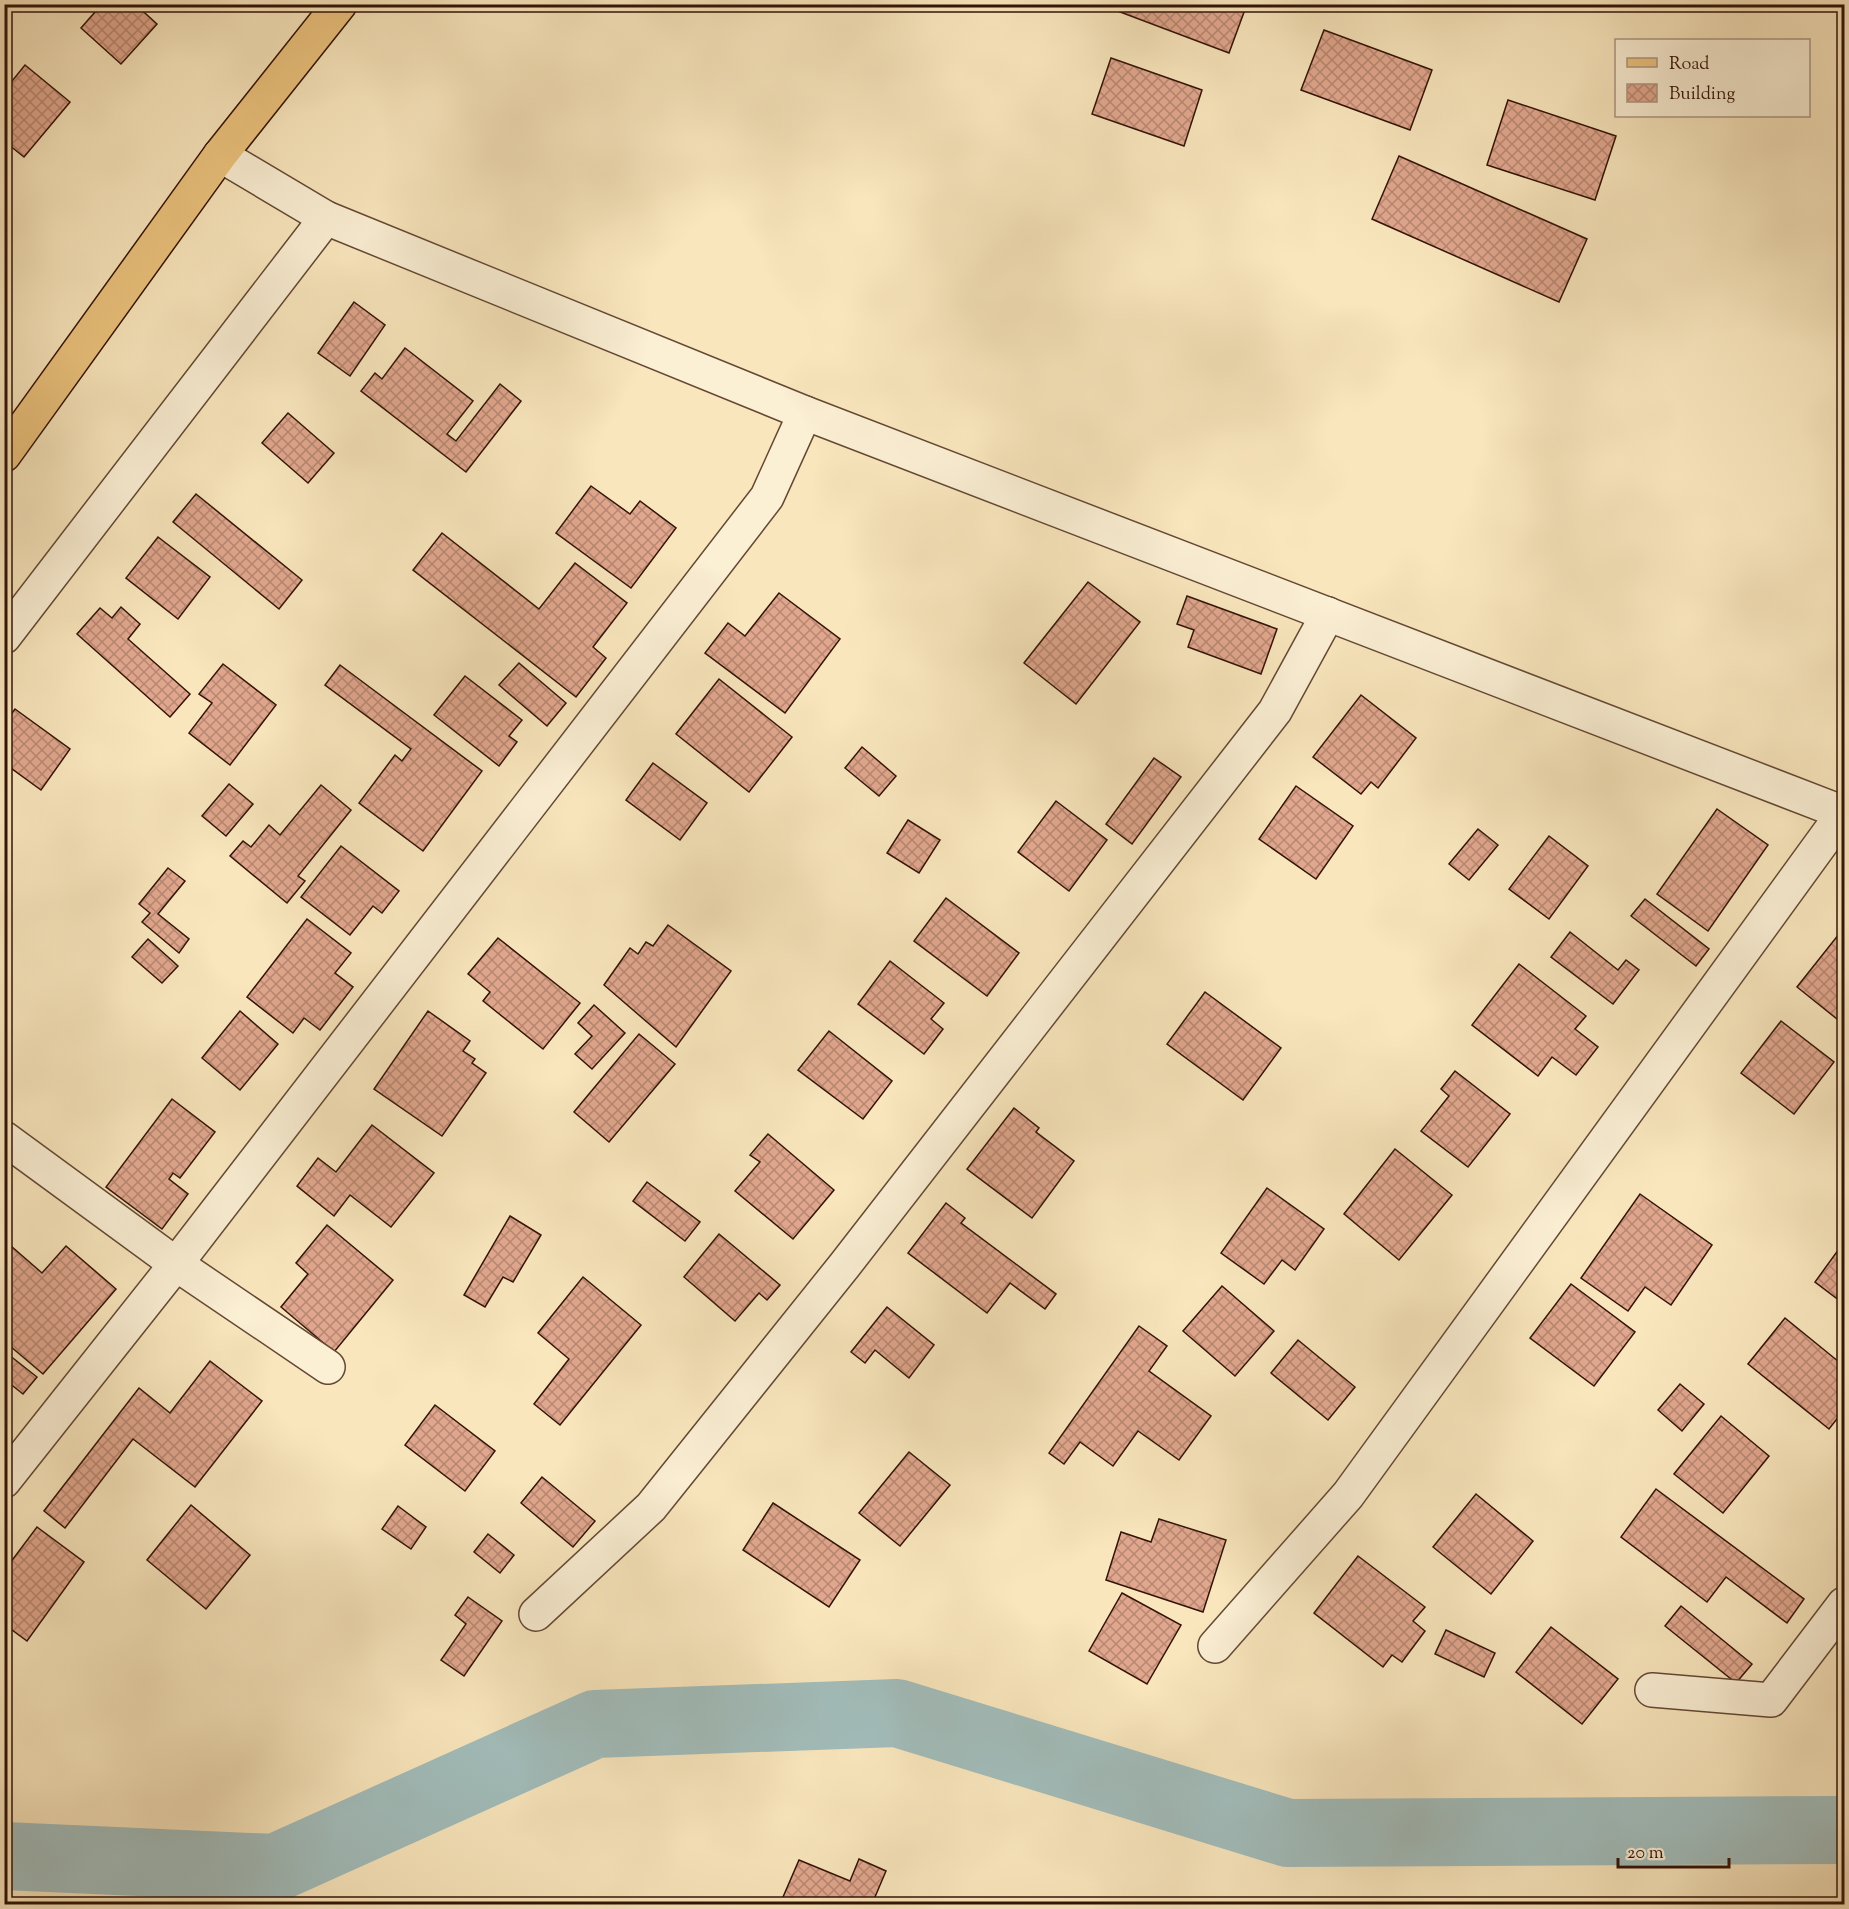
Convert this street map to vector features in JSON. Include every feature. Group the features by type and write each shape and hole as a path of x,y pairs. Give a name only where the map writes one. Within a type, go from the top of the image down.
{"main road":[{"path":"4,455 220,154 340,4"}],"street":[{"path":"220,154 327,218 805,413 1844,813 1348,1495 1215,1646"},
{"path":"4,637 327,218"},
{"path":"4,1481 176,1264 767,497 805,413"},
{"path":"536,1614 651,1507 844,1266 1275,711 1328,614"},
{"path":"4,1138 176,1264 328,1367"},
{"path":"1652,1690 1771,1700 1845,1604"}],"building":[{"path":"102,4 135,4 157,24 121,64 81,28"},
{"path":"1099,4 1247,4 1229,53"},
{"path":"1324,30 1432,70 1410,130 1301,90"},
{"path":"1111,58 1202,90 1184,146 1092,114"},
{"path":"25,65 70,102 24,157 4,141 4,91"},
{"path":"1508,100 1616,136 1595,200 1487,165"},
{"path":"1399,156 1587,239 1559,302 1372,219"},
{"path":"354,302 385,325 350,376 318,353"},
{"path":"405,348 473,401 447,434 456,441 500,384 521,401 466,472 361,391 375,373 382,379"},
{"path":"288,413 334,453 308,483 262,443"},
{"path":"591,486 630,514 640,501 676,528 631,588 556,533"},
{"path":"196,494 302,580 279,609 173,522"},
{"path":"442,533 539,609 575,563 627,603 593,647 606,658 576,697 413,570"},
{"path":"158,537 210,577 178,619 126,578"},
{"path":"1088,582 1140,622 1076,704 1024,663"},
{"path":"779,593 840,639 785,713 705,653 728,623 745,636"},
{"path":"1187,596 1277,629 1261,674 1188,647 1194,630 1177,624"},
{"path":"121,607 140,624 128,639 190,694 170,717 77,634 100,608 112,618"},
{"path":"519,663 566,703 547,726 499,685"},
{"path":"223,664 276,705 230,765 189,733 212,703 199,694"},
{"path":"340,665 482,771 423,851 359,803 395,755 402,761 411,749 325,685"},
{"path":"465,676 522,720 509,736 517,742 499,766 434,715"},
{"path":"719,679 792,737 749,792 676,734"},
{"path":"1361,695 1416,738 1378,788 1371,782 1361,794 1313,757"},
{"path":"15,709 70,749 41,790 4,763 4,748 7,744 4,742 4,724"},
{"path":"862,747 896,776 879,796 845,768"},
{"path":"1154,758 1181,777 1132,844 1106,824"},
{"path":"653,763 707,803 680,840 626,800"},
{"path":"229,784 253,804 226,836 202,816"},
{"path":"321,785 351,810 298,876 305,881 287,903 230,856 243,841 251,847 269,825 280,835"},
{"path":"1296,786 1353,826 1316,879 1259,839"},
{"path":"1056,801 1107,840 1069,891 1018,852"},
{"path":"1717,809 1768,845 1708,931 1657,894"},
{"path":"908,820 940,840 919,873 887,853"},
{"path":"1478,829 1498,845 1469,880 1449,864"},
{"path":"1549,836 1588,866 1549,919 1509,889"},
{"path":"341,846 399,891 382,913 373,906 350,935 301,897"},
{"path":"168,868 185,881 158,914 189,939 179,953 142,922 150,913 139,904"},
{"path":"946,898 1019,953 987,996 914,941"},
{"path":"1645,899 1709,949 1696,966 1631,916"},
{"path":"307,919 351,953 335,973 353,987 320,1030 304,1018 293,1033 247,997"},
{"path":"668,925 731,971 676,1047 604,985 630,948 638,954 646,942 653,946"},
{"path":"1570,932 1618,970 1626,960 1639,970 1613,1004 1551,957"},
{"path":"1839,934 1844,938 1844,1020 1842,1023 1797,987"},
{"path":"498,938 580,1003 543,1049 483,1001 490,992 468,974"},
{"path":"148,939 178,966 162,983 132,957"},
{"path":"890,961 944,1003 931,1019 943,1029 924,1054 858,1004"},
{"path":"1519,964 1586,1016 1575,1029 1598,1047 1576,1075 1552,1057 1538,1076 1472,1025"},
{"path":"1205,992 1281,1048 1243,1100 1167,1044"},
{"path":"594,1005 625,1033 592,1069 575,1054 592,1036 578,1023"},
{"path":"240,1011 278,1044 240,1090 202,1058"},
{"path":"428,1011 470,1041 463,1051 475,1059 472,1063 486,1073 442,1136 374,1089"},
{"path":"1781,1021 1834,1062 1794,1114 1741,1073"},
{"path":"829,1031 892,1081 863,1119 798,1070"},
{"path":"639,1034 675,1064 609,1142 574,1112"},
{"path":"1455,1071 1510,1114 1468,1167 1421,1131 1449,1096 1441,1089"},
{"path":"172,1099 215,1132 180,1178 173,1173 169,1179 188,1194 162,1229 106,1187"},
{"path":"1014,1108 1039,1128 1036,1132 1074,1161 1032,1218 967,1169"},
{"path":"372,1125 434,1173 391,1227 350,1195 334,1216 297,1186 318,1158 336,1172"},
{"path":"768,1134 834,1190 793,1239 735,1191 760,1162 750,1155"},
{"path":"1395,1149 1452,1195 1399,1260 1344,1214"},
{"path":"647,1182 700,1222 685,1241 633,1201"},
{"path":"1267,1188 1324,1229 1295,1270 1282,1260 1264,1284 1221,1253"},
{"path":"1640,1194 1712,1245 1671,1305 1645,1287 1628,1311 1581,1278"},
{"path":"946,1203 965,1218 961,1223 1056,1294 1045,1309 1010,1283 987,1313 908,1253"},
{"path":"510,1216 541,1235 513,1282 503,1277 485,1307 464,1295"},
{"path":"327,1225 393,1280 334,1352 281,1307 308,1274 296,1263"},
{"path":"719,1234 780,1285 767,1300 759,1293 735,1321 684,1277"},
{"path":"1844,1242 1844,1304 1815,1282"},
{"path":"11,1246 42,1273 66,1246 116,1289 43,1374 4,1341 4,1254"},
{"path":"583,1277 641,1325 560,1425 534,1404 569,1359 538,1333"},
{"path":"1571,1284 1635,1332 1594,1386 1530,1338"},
{"path":"1222,1286 1274,1331 1235,1376 1183,1331"},
{"path":"887,1307 934,1345 909,1378 875,1350 865,1363 851,1352"},
{"path":"1785,1318 1844,1366 1844,1410 1829,1429 1748,1364"},
{"path":"1139,1326 1167,1346 1149,1371 1211,1416 1179,1460 1138,1431 1113,1466 1080,1442 1064,1464 1049,1453"},
{"path":"1298,1340 1355,1387 1328,1420 1271,1373"},
{"path":"4,1351 37,1377 23,1394 4,1379"},
{"path":"210,1361 262,1401 195,1487 133,1439 65,1528 44,1511 139,1388 170,1413"},
{"path":"1680,1384 1704,1404 1682,1431 1658,1410"},
{"path":"435,1405 495,1451 465,1491 405,1445"},
{"path":"1721,1416 1769,1456 1723,1513 1674,1474"},
{"path":"909,1452 950,1485 900,1546 859,1513"},
{"path":"542,1477 595,1521 573,1547 521,1503"},
{"path":"1656,1489 1804,1599 1787,1623 1726,1577 1707,1602 1621,1537"},
{"path":"1476,1494 1533,1541 1491,1594 1433,1547"},
{"path":"773,1503 860,1560 829,1607 743,1550"},
{"path":"191,1505 250,1555 206,1609 147,1560"},
{"path":"398,1506 426,1527 411,1549 382,1529"},
{"path":"1159,1519 1226,1540 1203,1612 1106,1580 1121,1532 1151,1542"},
{"path":"37,1527 84,1562 27,1641 4,1624 4,1571"},
{"path":"488,1534 514,1555 500,1573 474,1552"},
{"path":"1358,1556 1425,1607 1413,1621 1425,1631 1402,1662 1392,1655 1383,1667 1314,1613"},
{"path":"1122,1593 1181,1625 1147,1684 1089,1651"},
{"path":"468,1597 502,1621 464,1676 441,1660 466,1624 455,1615"},
{"path":"1681,1606 1752,1664 1736,1683 1665,1626"},
{"path":"1551,1627 1618,1679 1582,1724 1516,1672"},
{"path":"1446,1630 1495,1653 1484,1677 1435,1654"},
{"path":"859,1859 886,1871 872,1904 780,1904 799,1860 850,1881"}],"waterway":[{"path":"4,1856 275,1868 595,1724 897,1713 1288,1833 1844,1830"}]}
